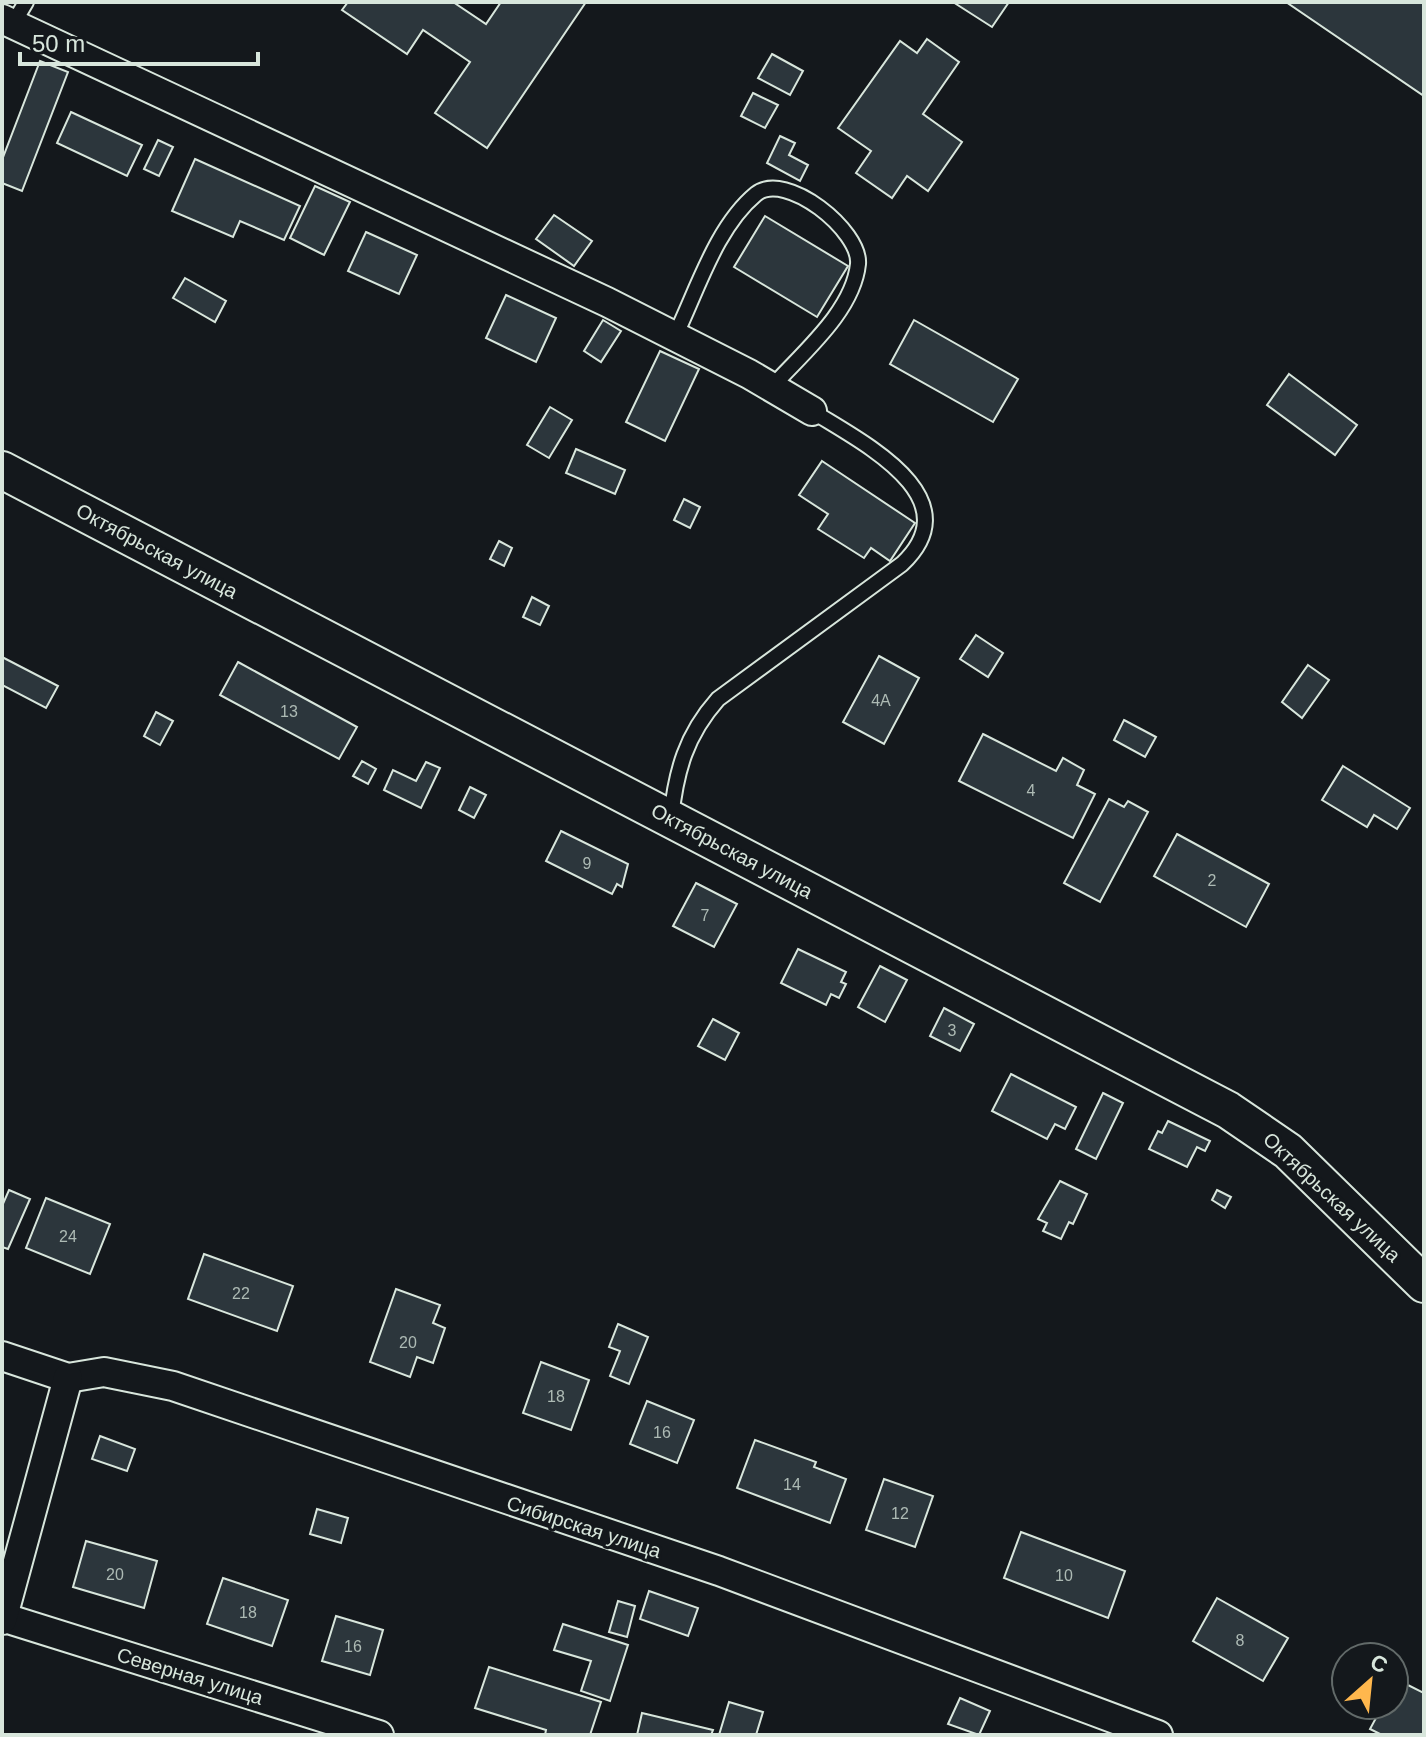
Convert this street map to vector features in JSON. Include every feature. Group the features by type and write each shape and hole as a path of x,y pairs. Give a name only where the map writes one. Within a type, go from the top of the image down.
{"street":[{"path":"14,15 675,336 812,411"},
{"name":"Октябрьская улица","path":"2,470 1228,1110 1288,1151 1424,1284"},
{"name":"Сибирская улица","path":"2,1356 68,1378 104,1372 173,1386 301,1433 719,1571 1158,1735"},
{"path":"2,1618 68,1378"},
{"name":"Северная улица","path":"2,1618 379,1735"}],"lane":[{"path":"675,336 722,238 741,209 759,192 771,188 795,194 839,225 857,252 858,263 842,305 771,388"},
{"path":"671,819 681,757 696,726 718,699 902,564 922,541 927,517 904,476 890,461 812,411"}],"building":[{"path":"348,2 453,2 486,24 501,2 586,2 487,148 435,113 470,62 423,30 407,54 342,10"},
{"path":"953,2 1009,2 992,27"},
{"path":"1286,2 1424,2 1424,96"},
{"path":"927,39 959,62 923,114 962,142 928,191 907,176 892,198 856,173 871,151 838,128 900,41 917,53"},
{"path":"772,54 803,71 790,95 758,78"},
{"path":"40,61 68,72 22,191 2,183 2,160"},
{"path":"753,93 778,105 765,128 741,116"},
{"path":"71,112 142,145 127,176 57,143"},
{"path":"780,136 795,143 789,155 808,165 800,181 767,163"},
{"path":"158,140 173,147 159,176 144,169"},
{"path":"195,159 300,206 284,240 240,221 233,237 172,211"},
{"path":"315,186 350,202 324,255 290,238"},
{"path":"554,215 592,241 574,266 536,239"},
{"path":"765,216 848,266 817,317 734,267"},
{"path":"366,232 417,255 399,294 348,271"},
{"path":"185,278 226,301 215,322 173,298"},
{"path":"506,295 556,318 536,362 486,338"},
{"path":"603,320 621,331 601,362 584,351"},
{"path":"914,320 1018,379 993,422 890,364"},
{"path":"660,351 699,369 665,441 626,422"},
{"path":"1289,374 1357,425 1335,455 1267,405"},
{"path":"550,407 572,420 549,458 527,445"},
{"path":"576,449 625,470 615,494 566,473"},
{"path":"822,461 915,523 890,561 871,548 864,558 818,529 828,514 799,495"},
{"path":"684,499 700,507 690,528 674,520"},
{"path":"499,541 512,548 504,566 490,559"},
{"path":"532,597 549,606 540,625 523,617"},
{"path":"976,635 1003,653 988,677 960,659"},
{"path":"879,656 919,678 884,744 843,722"},
{"path":"2,657 58,686 46,708 2,685"},
{"path":"238,662 357,727 339,759 220,695"},
{"path":"1308,665 1329,680 1302,718 1282,702"},
{"path":"156,712 173,721 160,745 144,736"},
{"path":"1124,720 1156,737 1145,757 1114,740"},
{"path":"983,734 1056,771 1063,758 1084,770 1077,785 1095,794 1073,838 959,781"},
{"path":"362,761 376,769 368,784 353,776"},
{"path":"426,762 440,768 421,808 384,790 393,770 416,781"},
{"path":"1343,766 1410,808 1397,829 1374,815 1367,827 1322,800"},
{"path":"470,787 486,795 474,818 459,810"},
{"path":"1109,799 1124,807 1128,801 1148,812 1100,902 1064,883"},
{"path":"561,831 628,864 622,887 617,884 612,894 546,861"},
{"path":"1177,834 1269,884 1246,927 1154,876"},
{"path":"696,883 737,904 714,947 673,926"},
{"path":"798,949 846,972 841,982 846,984 839,998 831,994 826,1005 781,983"},
{"path":"880,966 907,980 885,1022 858,1007"},
{"path":"944,1008 974,1024 960,1051 930,1036"},
{"path":"713,1019 739,1033 725,1060 698,1046"},
{"path":"1011,1074 1076,1107 1065,1129 1055,1124 1047,1139 992,1111"},
{"path":"1103,1093 1123,1103 1096,1159 1076,1149"},
{"path":"1168,1121 1210,1141 1205,1151 1197,1147 1187,1167 1149,1149 1158,1131 1162,1133"},
{"path":"1060,1181 1087,1194 1073,1224 1069,1222 1061,1239 1043,1231 1047,1223 1038,1219"},
{"path":"9,1190 30,1199 8,1249 2,1247 2,1206"},
{"path":"1217,1190 1231,1197 1225,1208 1212,1200"},
{"path":"46,1198 110,1224 90,1274 26,1248"},
{"path":"204,1254 293,1286 277,1331 188,1299"},
{"path":"396,1289 440,1305 433,1323 445,1328 433,1363 417,1357 410,1377 370,1362"},
{"path":"618,1324 648,1337 629,1384 610,1376 620,1351 609,1347"},
{"path":"541,1362 589,1380 571,1430 523,1413"},
{"path":"647,1401 694,1420 677,1463 630,1444"},
{"path":"100,1436 135,1449 127,1471 92,1459"},
{"path":"755,1440 816,1462 814,1467 846,1479 830,1523 737,1488"},
{"path":"884,1479 933,1496 915,1547 866,1530"},
{"path":"317,1509 348,1518 341,1543 310,1534"},
{"path":"1021,1532 1125,1571 1108,1618 1004,1578"},
{"path":"86,1541 157,1561 144,1608 73,1587"},
{"path":"223,1578 288,1600 272,1646 207,1624"},
{"path":"649,1591 698,1608 688,1636 640,1619"},
{"path":"1217,1598 1288,1638 1263,1681 1193,1641"},
{"path":"618,1601 635,1606 627,1637 609,1632"},
{"path":"336,1616 383,1630 370,1675 322,1661"},
{"path":"563,1624 628,1645 610,1701 581,1691 591,1661 554,1650"},
{"path":"489,1667 601,1702 590,1735 545,1735 546,1730 475,1708"},
{"path":"1410,1686 1424,1693 1424,1735 1382,1735 1370,1729 1374,1721 1410,1721"},
{"path":"960,1698 990,1711 979,1735 948,1724"},
{"path":"729,1702 763,1712 756,1735 719,1735"},
{"path":"642,1713 713,1730 711,1735 637,1735"}]}
